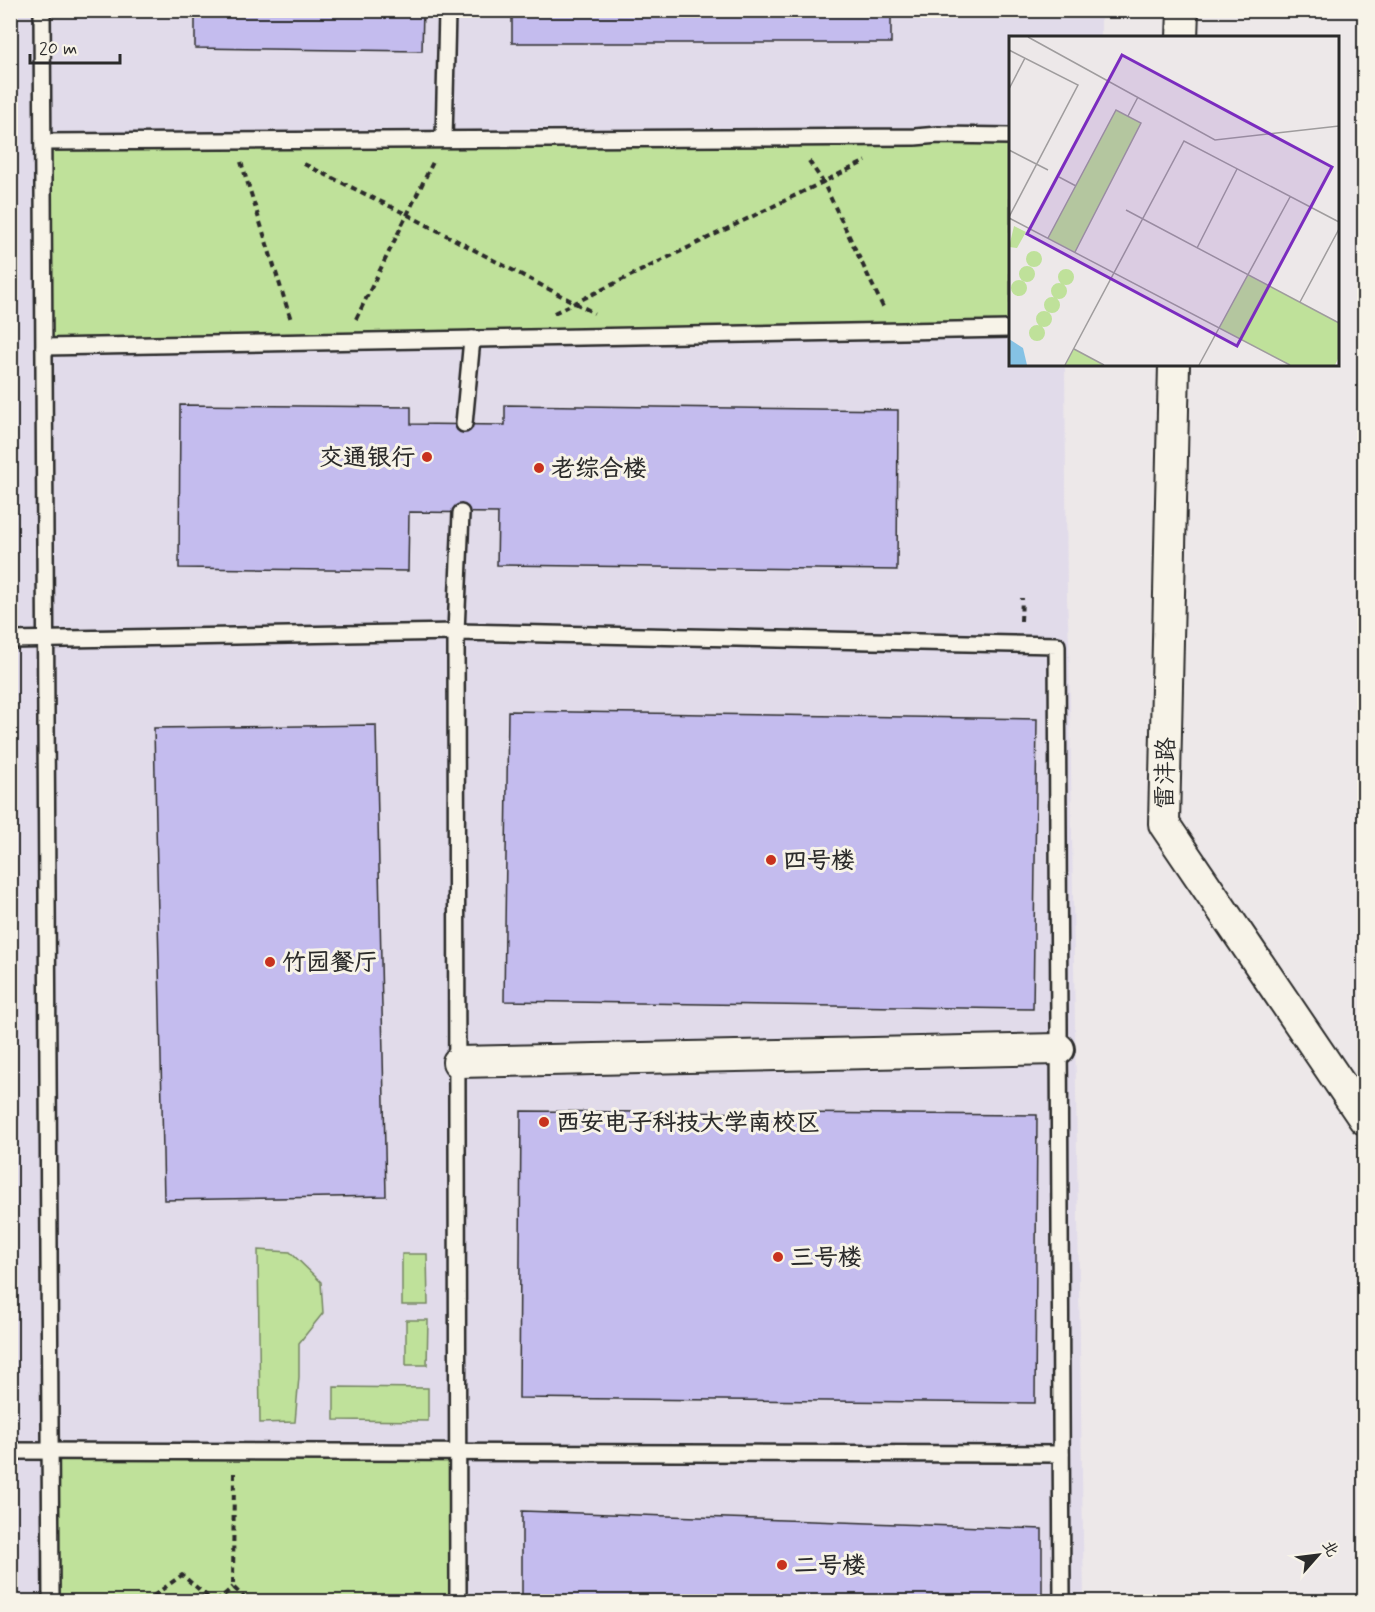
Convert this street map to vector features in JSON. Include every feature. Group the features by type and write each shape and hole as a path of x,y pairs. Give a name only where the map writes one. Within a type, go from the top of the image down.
{"street":[{"path":"1182,10 1182,36"},
{"name":"雷沣路","path":"1174,366 1164,824 1365,1119"},
{"path":"458,1062 1059,1049"}],"lane":[{"path":"42,10 51,1602"},
{"path":"444,140 447,12"},
{"path":"43,142 1009,136"},
{"path":"44,347 1009,329"},
{"path":"464,424 472,339"},
{"path":"458,1602 456,632 461,513"},
{"path":"10,640 456,632 1057,645 1062,1602"},
{"path":"10,1451 1061,1454"}],"path":[{"path":"794,138 823,182 894,330"},
{"path":"345,341 444,140"},
{"path":"235,141 298,342"},
{"path":"544,318 874,157"},
{"path":"295,160 408,215 596,314"},
{"path":"234,1452 233,1587 249,1602"},
{"path":"145,1602 182,1575 215,1602 233,1587"}],"shaded area":[{"name":"西安电子科技大学南校区","path":"11,11 1101,11 1101,36 1009,36 1009,366 1065,366 1084,1601 11,1602"}],"green space":[{"path":"1009,137 1009,329 44,347 43,142"},
{"path":"11,506 15,598 11,599"},
{"path":"258,1250 290,1252 321,1282 323,1313 299,1343 295,1422 260,1423"},
{"path":"402,1254 427,1254 428,1305 402,1305"},
{"path":"406,1320 428,1320 427,1365 406,1365"},
{"path":"334,1387 428,1388 428,1421 334,1420"},
{"path":"51,1451 457,1453 458,1601 51,1601"}],"building":[{"path":"195,10 891,10 891,43 512,43 512,13 423,11 422,51 195,48"},
{"name":"老综合楼","path":"180,405 411,407 411,424 505,425 505,405 898,410 897,570 497,565 498,513 409,512 408,571 179,568"},
{"name":"四号楼","path":"508,711 1037,719 1033,1009 504,1001"},
{"name":"竹园餐厅","path":"376,725 386,1196 164,1200 154,728"},
{"name":"三号楼","path":"521,1111 1037,1115 1035,1403 519,1398"},
{"name":"二号楼","path":"522,1511 1042,1529 1042,1602 522,1602"}],"place":[{"name":"交通银行","path":"427,457"},
{"name":"老综合楼","path":"539,468"},
{"name":"四号楼","path":"771,860"},
{"name":"竹园餐厅","path":"270,962"},
{"name":"西安电子科技大学南校区","path":"544,1122"},
{"name":"三号楼","path":"778,1257"},
{"name":"二号楼","path":"782,1565"}]}
